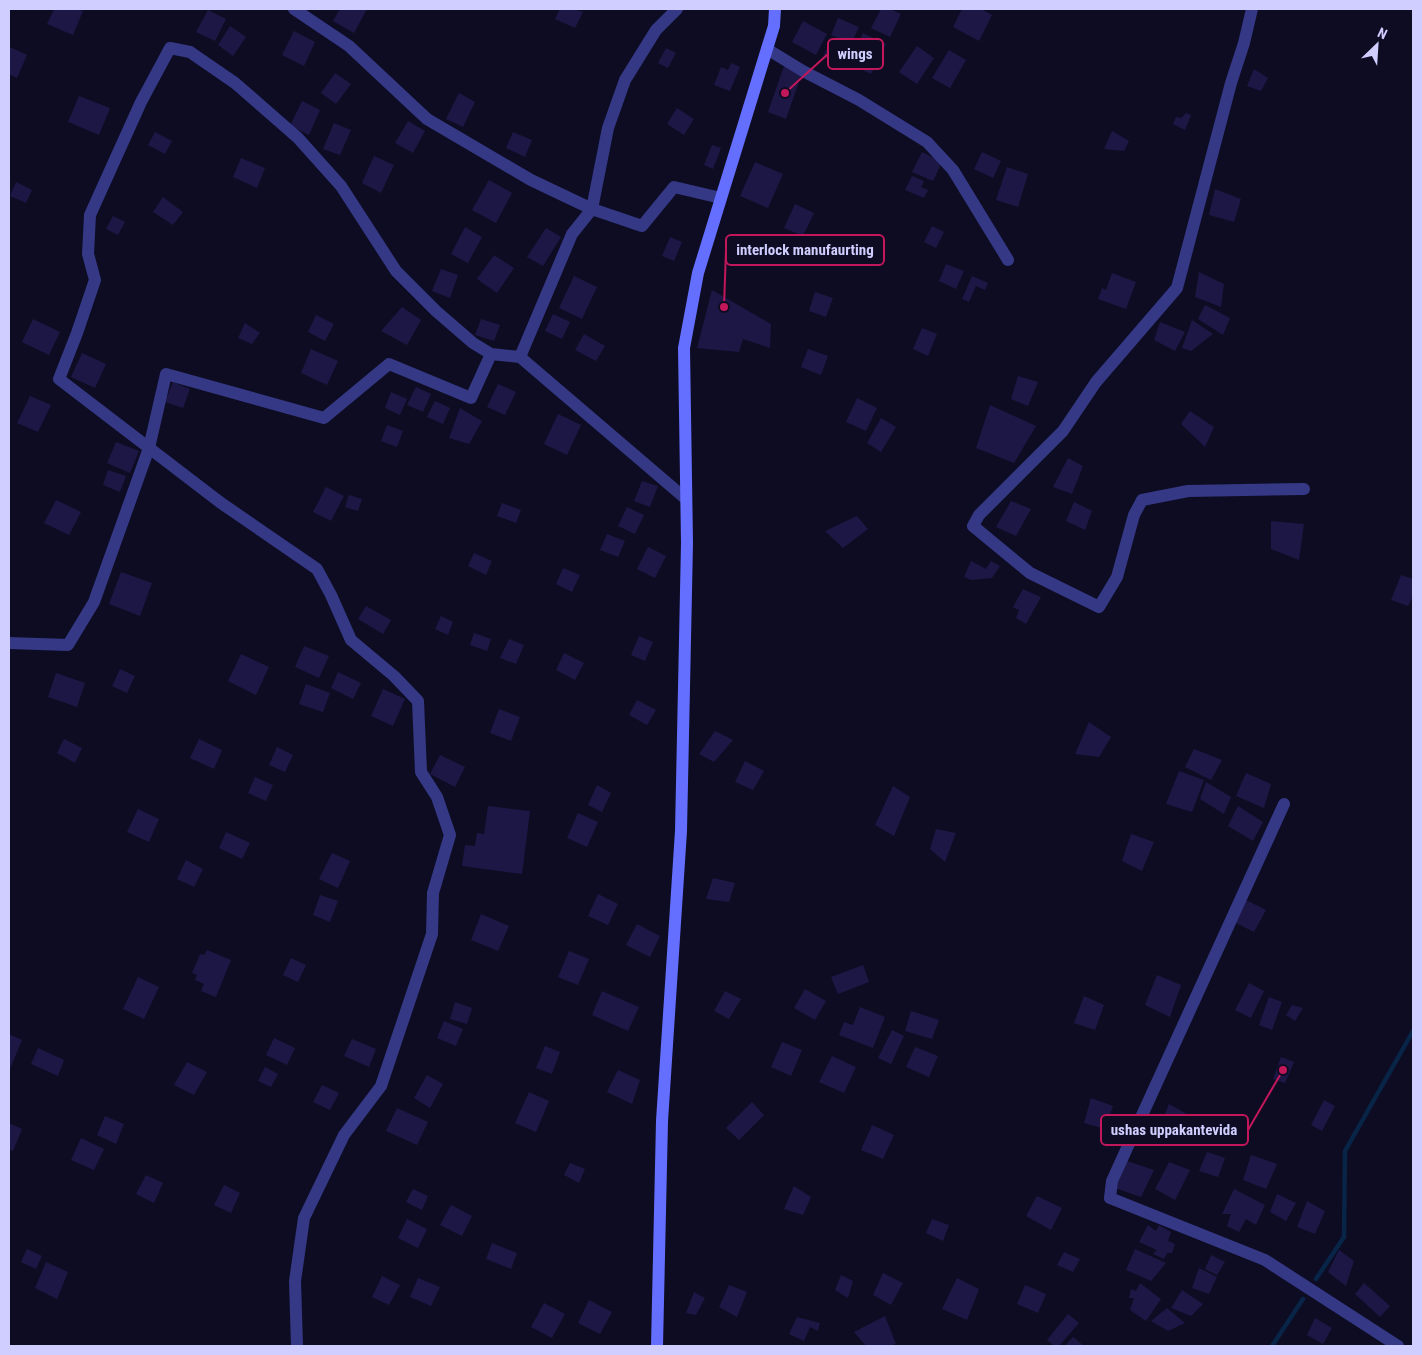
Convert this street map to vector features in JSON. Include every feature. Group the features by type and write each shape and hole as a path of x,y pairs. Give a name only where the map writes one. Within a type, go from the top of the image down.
{"street":[{"path":"294,9 349,46 427,119 531,180 592,209 642,226 674,187 721,198"},
{"path":"520,357 572,234 592,209 608,128 625,80 656,30 677,9"},
{"path":"657,1346 662,1121 681,831 687,552 684,348 698,273 774,26 775,9"},
{"path":"1252,9 1244,43 1230,83 1177,288 1096,382 1063,431 978,515 973,526 1030,573 1099,607 1117,577 1134,515 1142,500 1188,491 1304,489"},
{"path":"297,1346 295,1280 304,1218 344,1135 381,1086 432,934 434,892 450,835 437,797 421,772 418,701 394,676 351,640 331,595 317,570 221,503 59,378 95,280 88,254 90,215 141,102 170,48 190,52 227,78 298,138 341,186 396,271 473,343 491,354 520,357 686,499"},
{"path":"767,49 803,71 859,100 927,142 953,170 1008,260"},
{"path":"9,644 68,645 94,602 149,448 166,374 324,418 389,364 470,398 491,354"},
{"path":"1284,804 1112,1181 1110,1198 1264,1260 1398,1346"}],"building":[{"path":"54,9 78,9 83,11 73,35 47,24"},
{"path":"340,9 367,9 354,33 333,21"},
{"path":"560,9 574,9 583,12 575,28 555,19"},
{"path":"881,9 890,9 901,14 890,37 871,28"},
{"path":"962,9 981,9 992,15 979,41 953,27"},
{"path":"208,10 226,19 215,41 196,32"},
{"path":"838,18 859,27 851,44 831,35"},
{"path":"803,21 827,34 816,55 792,42"},
{"path":"230,26 246,37 233,56 218,45"},
{"path":"294,31 315,42 304,66 282,55"},
{"path":"863,33 886,44 871,74 849,63"},
{"path":"831,39 852,49 844,67 823,57"},
{"path":"917,46 934,58 917,84 899,72"},
{"path":"10,47 27,55 17,78 9,74"},
{"path":"666,48 676,53 668,68 658,63"},
{"path":"949,50 966,60 950,88 932,78"},
{"path":"731,63 740,67 730,91 714,85 721,67 728,70"},
{"path":"785,63 802,73 786,119 768,112"},
{"path":"1254,69 1268,78 1261,91 1247,86"},
{"path":"335,73 351,84 336,104 321,93"},
{"path":"459,93 475,102 463,127 446,119"},
{"path":"79,96 110,108 99,135 68,122"},
{"path":"302,101 320,110 309,135 290,126"},
{"path":"677,108 694,119 684,135 667,124"},
{"path":"1186,113 1191,115 1185,130 1173,124 1176,117 1181,118"},
{"path":"408,121 425,131 413,153 395,143"},
{"path":"334,123 351,130 340,155 323,149"},
{"path":"1112,131 1129,141 1124,151 1104,149"},
{"path":"155,132 172,141 165,154 148,145"},
{"path":"513,132 532,140 525,157 506,148"},
{"path":"712,145 721,148 713,169 704,165"},
{"path":"922,152 942,162 933,181 912,172"},
{"path":"982,152 1001,161 993,178 974,169"},
{"path":"374,156 394,165 381,193 362,183"},
{"path":"241,158 265,168 257,188 233,177"},
{"path":"755,162 783,174 768,208 740,196"},
{"path":"1007,167 1028,174 1018,207 996,200"},
{"path":"912,176 924,181 921,187 928,190 924,198 905,190"},
{"path":"489,180 512,193 496,223 472,210"},
{"path":"16,182 32,190 26,203 10,196"},
{"path":"1215,189 1241,199 1234,222 1209,215"},
{"path":"163,197 183,212 173,225 153,212"},
{"path":"795,204 814,213 803,236 784,228"},
{"path":"113,216 125,222 118,235 106,229"},
{"path":"932,226 944,232 936,248 924,242"},
{"path":"465,227 482,237 468,263 451,254"},
{"path":"546,228 561,237 543,266 527,257"},
{"path":"670,237 682,242 674,261 662,256"},
{"path":"494,255 514,268 497,293 477,279"},
{"path":"946,264 964,271 956,289 939,281"},
{"path":"441,269 458,275 450,298 432,291"},
{"path":"1199,272 1224,284 1221,307 1195,297"},
{"path":"1112,273 1136,282 1126,309 1098,299 1102,288 1106,290"},
{"path":"574,276 597,287 582,319 559,308"},
{"path":"972,276 988,283 985,290 976,286 969,302 962,299"},
{"path":"712,290 771,324 770,348 743,339 739,352 697,348"},
{"path":"815,292 833,298 826,317 809,311"},
{"path":"1205,305 1230,318 1223,335 1198,319"},
{"path":"402,307 421,320 407,345 381,331"},
{"path":"553,314 570,322 562,339 545,331"},
{"path":"316,315 334,324 325,341 308,332"},
{"path":"33,319 60,332 49,355 22,342"},
{"path":"481,319 500,325 494,341 475,335"},
{"path":"1192,320 1213,334 1191,351 1182,348"},
{"path":"1160,322 1185,332 1175,351 1154,340"},
{"path":"245,323 260,333 252,344 238,338"},
{"path":"922,328 937,334 928,356 913,349"},
{"path":"584,334 605,346 596,361 575,350"},
{"path":"311,349 338,361 327,385 301,373"},
{"path":"808,349 828,356 821,375 801,367"},
{"path":"82,353 106,364 95,388 71,377"},
{"path":"1018,376 1038,382 1028,406 1011,399"},
{"path":"173,382 190,389 183,408 165,402"},
{"path":"498,384 516,392 505,415 487,407"},
{"path":"416,387 431,394 423,412 407,405"},
{"path":"391,392 407,399 400,415 385,408"},
{"path":"30,396 51,405 38,432 17,423"},
{"path":"857,398 877,408 866,431 846,422"},
{"path":"435,401 450,408 443,424 427,417"},
{"path":"990,405 1036,426 1014,463 976,448"},
{"path":"460,408 482,421 469,444 449,438"},
{"path":"1190,411 1214,427 1205,447 1181,424"},
{"path":"558,414 581,425 567,455 544,444"},
{"path":"881,418 896,427 881,452 867,443"},
{"path":"387,425 403,431 397,447 381,441"},
{"path":"116,442 139,451 130,473 107,463"},
{"path":"1068,458 1083,466 1072,494 1053,487"},
{"path":"108,470 126,476 120,492 103,485"},
{"path":"642,481 658,486 650,507 634,501"},
{"path":"326,487 344,496 331,521 313,512"},
{"path":"349,495 362,499 358,511 345,507"},
{"path":"56,500 81,512 69,535 44,523"},
{"path":"1011,501 1031,509 1016,536 996,527"},
{"path":"1074,502 1092,511 1085,530 1066,521"},
{"path":"502,503 521,510 516,523 497,516"},
{"path":"627,507 644,515 635,534 618,526"},
{"path":"857,516 868,529 843,548 825,531"},
{"path":"1271,521 1304,524 1299,560 1271,549"},
{"path":"607,534 625,541 618,557 600,550"},
{"path":"648,547 666,556 655,578 637,569"},
{"path":"474,553 492,561 486,575 468,566"},
{"path":"971,561 986,569 991,561 1000,566 992,578 971,580 964,577"},
{"path":"563,568 580,575 572,592 556,584"},
{"path":"121,572 152,583 140,616 109,604"},
{"path":"1401,575 1413,579 1413,596 1408,606 1391,600"},
{"path":"1023,589 1041,597 1026,624 1016,618 1019,610 1013,607"},
{"path":"366,606 391,620 383,634 358,619"},
{"path":"441,616 453,622 448,635 435,629"},
{"path":"474,633 491,639 487,651 470,645"},
{"path":"639,636 653,642 645,661 631,655"},
{"path":"509,639 524,645 516,664 500,658"},
{"path":"304,646 329,656 319,678 295,667"},
{"path":"564,653 584,663 575,680 556,670"},
{"path":"241,654 269,667 256,695 228,681"},
{"path":"120,669 135,676 127,693 112,686"},
{"path":"338,672 361,683 353,699 331,688"},
{"path":"56,673 85,683 77,707 48,697"},
{"path":"306,684 330,693 323,712 299,704"},
{"path":"383,689 405,699 393,726 371,716"},
{"path":"637,700 656,710 647,725 629,715"},
{"path":"499,709 520,717 511,741 490,733"},
{"path":"1089,722 1111,737 1099,757 1075,754"},
{"path":"715,731 733,740 714,762 699,754"},
{"path":"64,739 82,748 75,763 57,753"},
{"path":"199,739 222,750 214,769 190,758"},
{"path":"277,747 293,755 285,772 269,765"},
{"path":"1194,749 1222,760 1211,780 1185,767"},
{"path":"440,755 465,767 455,787 430,774"},
{"path":"745,761 764,771 753,790 735,782"},
{"path":"1179,771 1204,780 1192,812 1166,804"},
{"path":"1246,773 1271,784 1264,808 1236,796"},
{"path":"255,777 273,785 266,801 248,793"},
{"path":"1206,782 1231,797 1224,814 1200,799"},
{"path":"597,785 611,793 602,812 588,805"},
{"path":"893,786 910,797 894,836 875,825"},
{"path":"488,806 530,811 522,874 462,866 465,845 475,846 477,833 484,834"},
{"path":"1238,806 1263,822 1253,841 1228,826"},
{"path":"138,809 159,819 149,842 127,832"},
{"path":"578,813 598,822 587,847 567,838"},
{"path":"936,829 956,833 945,862 930,849"},
{"path":"226,832 250,843 242,859 219,848"},
{"path":"1131,834 1154,842 1142,871 1122,861"},
{"path":"332,853 350,861 338,888 319,879"},
{"path":"186,860 203,869 194,887 177,879"},
{"path":"713,878 735,883 729,902 706,899"},
{"path":"598,894 618,904 608,925 588,916"},
{"path":"320,895 338,901 330,922 313,915"},
{"path":"1246,900 1266,910 1254,932 1236,923"},
{"path":"481,914 509,926 498,951 471,940"},
{"path":"637,924 660,936 650,957 626,945"},
{"path":"207,950 231,960 216,997 201,991 204,984 195,980 197,975 192,973 200,954 204,955"},
{"path":"569,951 589,959 578,985 558,977"},
{"path":"291,958 306,965 298,982 283,975"},
{"path":"863,965 869,982 838,994 831,977"},
{"path":"1157,975 1181,985 1170,1017 1145,1005"},
{"path":"138,977 159,987 144,1019 123,1009"},
{"path":"1249,983 1264,991 1251,1018 1235,1010"},
{"path":"805,989 826,1001 815,1020 794,1008"},
{"path":"602,991 639,1007 628,1031 592,1015"},
{"path":"725,991 741,999 729,1019 714,1011"},
{"path":"1084,996 1104,1005 1095,1030 1074,1023"},
{"path":"1269,997 1282,1002 1272,1030 1259,1025"},
{"path":"455,1002 472,1008 467,1024 450,1019"},
{"path":"1292,1005 1303,1008 1295,1021 1286,1015"},
{"path":"860,1007 885,1017 873,1048 839,1035 844,1022 853,1025"},
{"path":"911,1011 939,1020 932,1039 905,1031"},
{"path":"444,1021 463,1029 456,1046 437,1038"},
{"path":"892,1030 904,1036 891,1064 878,1058"},
{"path":"9,1034 22,1040 9,1071"},
{"path":"274,1038 295,1048 287,1065 266,1055"},
{"path":"352,1039 376,1049 369,1067 344,1056"},
{"path":"782,1042 802,1050 791,1076 771,1067"},
{"path":"545,1046 560,1052 552,1074 536,1068"},
{"path":"915,1047 938,1056 929,1077 906,1067"},
{"path":"38,1048 64,1060 58,1076 31,1064"},
{"path":"832,1056 856,1067 844,1093 819,1082"},
{"path":"1281,1057 1294,1062 1285,1083 1273,1079"},
{"path":"187,1062 207,1072 194,1095 174,1085"},
{"path":"265,1067 278,1074 271,1087 258,1081"},
{"path":"618,1070 640,1080 632,1104 607,1092"},
{"path":"427,1075 443,1084 430,1108 414,1098"},
{"path":"322,1085 339,1093 330,1110 313,1102"},
{"path":"529,1092 549,1101 536,1132 515,1123"},
{"path":"1091,1098 1113,1106 1105,1129 1084,1123"},
{"path":"1324,1100 1335,1106 1322,1131 1311,1125"},
{"path":"752,1102 764,1115 739,1140 726,1128"},
{"path":"1169,1104 1189,1115 1180,1137 1160,1127"},
{"path":"397,1108 428,1122 417,1145 386,1131"},
{"path":"105,1116 124,1124 116,1144 97,1135"},
{"path":"9,1123 22,1129 13,1151 9,1149"},
{"path":"872,1125 894,1135 883,1159 861,1150"},
{"path":"81,1138 104,1149 94,1170 71,1160"},
{"path":"1207,1152 1225,1158 1218,1177 1199,1171"},
{"path":"1251,1155 1277,1164 1266,1189 1243,1180"},
{"path":"1127,1161 1154,1170 1141,1197 1115,1188"},
{"path":"1169,1162 1190,1170 1175,1200 1155,1189"},
{"path":"570,1163 585,1169 579,1183 564,1175"},
{"path":"146,1175 163,1183 154,1203 136,1194"},
{"path":"224,1185 240,1193 231,1213 214,1205"},
{"path":"794,1186 811,1197 803,1215 784,1209"},
{"path":"413,1189 428,1196 422,1210 406,1202"},
{"path":"1234,1189 1265,1205 1256,1225 1246,1219 1239,1232 1227,1226 1231,1214 1222,1214"},
{"path":"1277,1194 1296,1203 1286,1221 1270,1212"},
{"path":"1037,1196 1062,1208 1051,1230 1026,1216"},
{"path":"1307,1201 1325,1211 1315,1234 1297,1227"},
{"path":"451,1205 472,1216 462,1236 440,1225"},
{"path":"407,1219 427,1229 418,1248 398,1238"},
{"path":"932,1219 949,1225 943,1241 926,1233"},
{"path":"1148,1225 1156,1231 1159,1225 1171,1232 1168,1241 1175,1244 1172,1253 1167,1253 1164,1259 1153,1254 1157,1250 1139,1242"},
{"path":"492,1243 517,1253 511,1269 486,1259"},
{"path":"27,1249 42,1256 36,1269 21,1262"},
{"path":"1135,1249 1166,1263 1151,1281 1126,1270"},
{"path":"1339,1250 1354,1261 1346,1286 1328,1272"},
{"path":"1064,1252 1080,1259 1073,1272 1057,1265"},
{"path":"1211,1255 1225,1262 1217,1275 1205,1269"},
{"path":"46,1262 68,1272 57,1299 35,1288"},
{"path":"1199,1268 1217,1277 1209,1294 1192,1288"},
{"path":"883,1273 903,1283 891,1305 873,1295"},
{"path":"841,1275 853,1281 848,1298 835,1290"},
{"path":"382,1276 400,1285 389,1305 372,1297"},
{"path":"418,1278 440,1287 431,1306 410,1297"},
{"path":"957,1278 979,1289 967,1320 942,1309"},
{"path":"1140,1283 1161,1299 1146,1321 1130,1310 1134,1298 1129,1298 1131,1289 1136,1291"},
{"path":"1364,1283 1390,1306 1380,1317 1355,1294"},
{"path":"729,1285 747,1292 737,1317 719,1307"},
{"path":"1025,1285 1046,1294 1038,1313 1017,1304"},
{"path":"1182,1290 1203,1304 1191,1316 1171,1308"},
{"path":"694,1292 705,1298 696,1315 686,1313"},
{"path":"589,1300 612,1312 600,1334 578,1323"},
{"path":"544,1303 565,1314 552,1338 531,1327"},
{"path":"1167,1308 1185,1323 1168,1331 1151,1321"},
{"path":"1068,1314 1079,1323 1059,1346 1054,1346 1047,1340"},
{"path":"885,1316 896,1344 889,1346 866,1346 854,1332"},
{"path":"797,1317 820,1323 818,1331 810,1327 804,1341 789,1334"},
{"path":"1315,1318 1332,1328 1323,1344 1307,1335"},
{"path":"1073,1337 1084,1346 1065,1346"}],"waterway":[{"path":"1316,1279 1344,1237 1345,1151 1413,1031"},
{"path":"1272,1346 1303,1299"}],"place":[{"name":"wings","path":"785,93"},
{"name":"interlock manufaurting","path":"724,307"},
{"name":"ushas uppakantevida","path":"1283,1070"}]}
